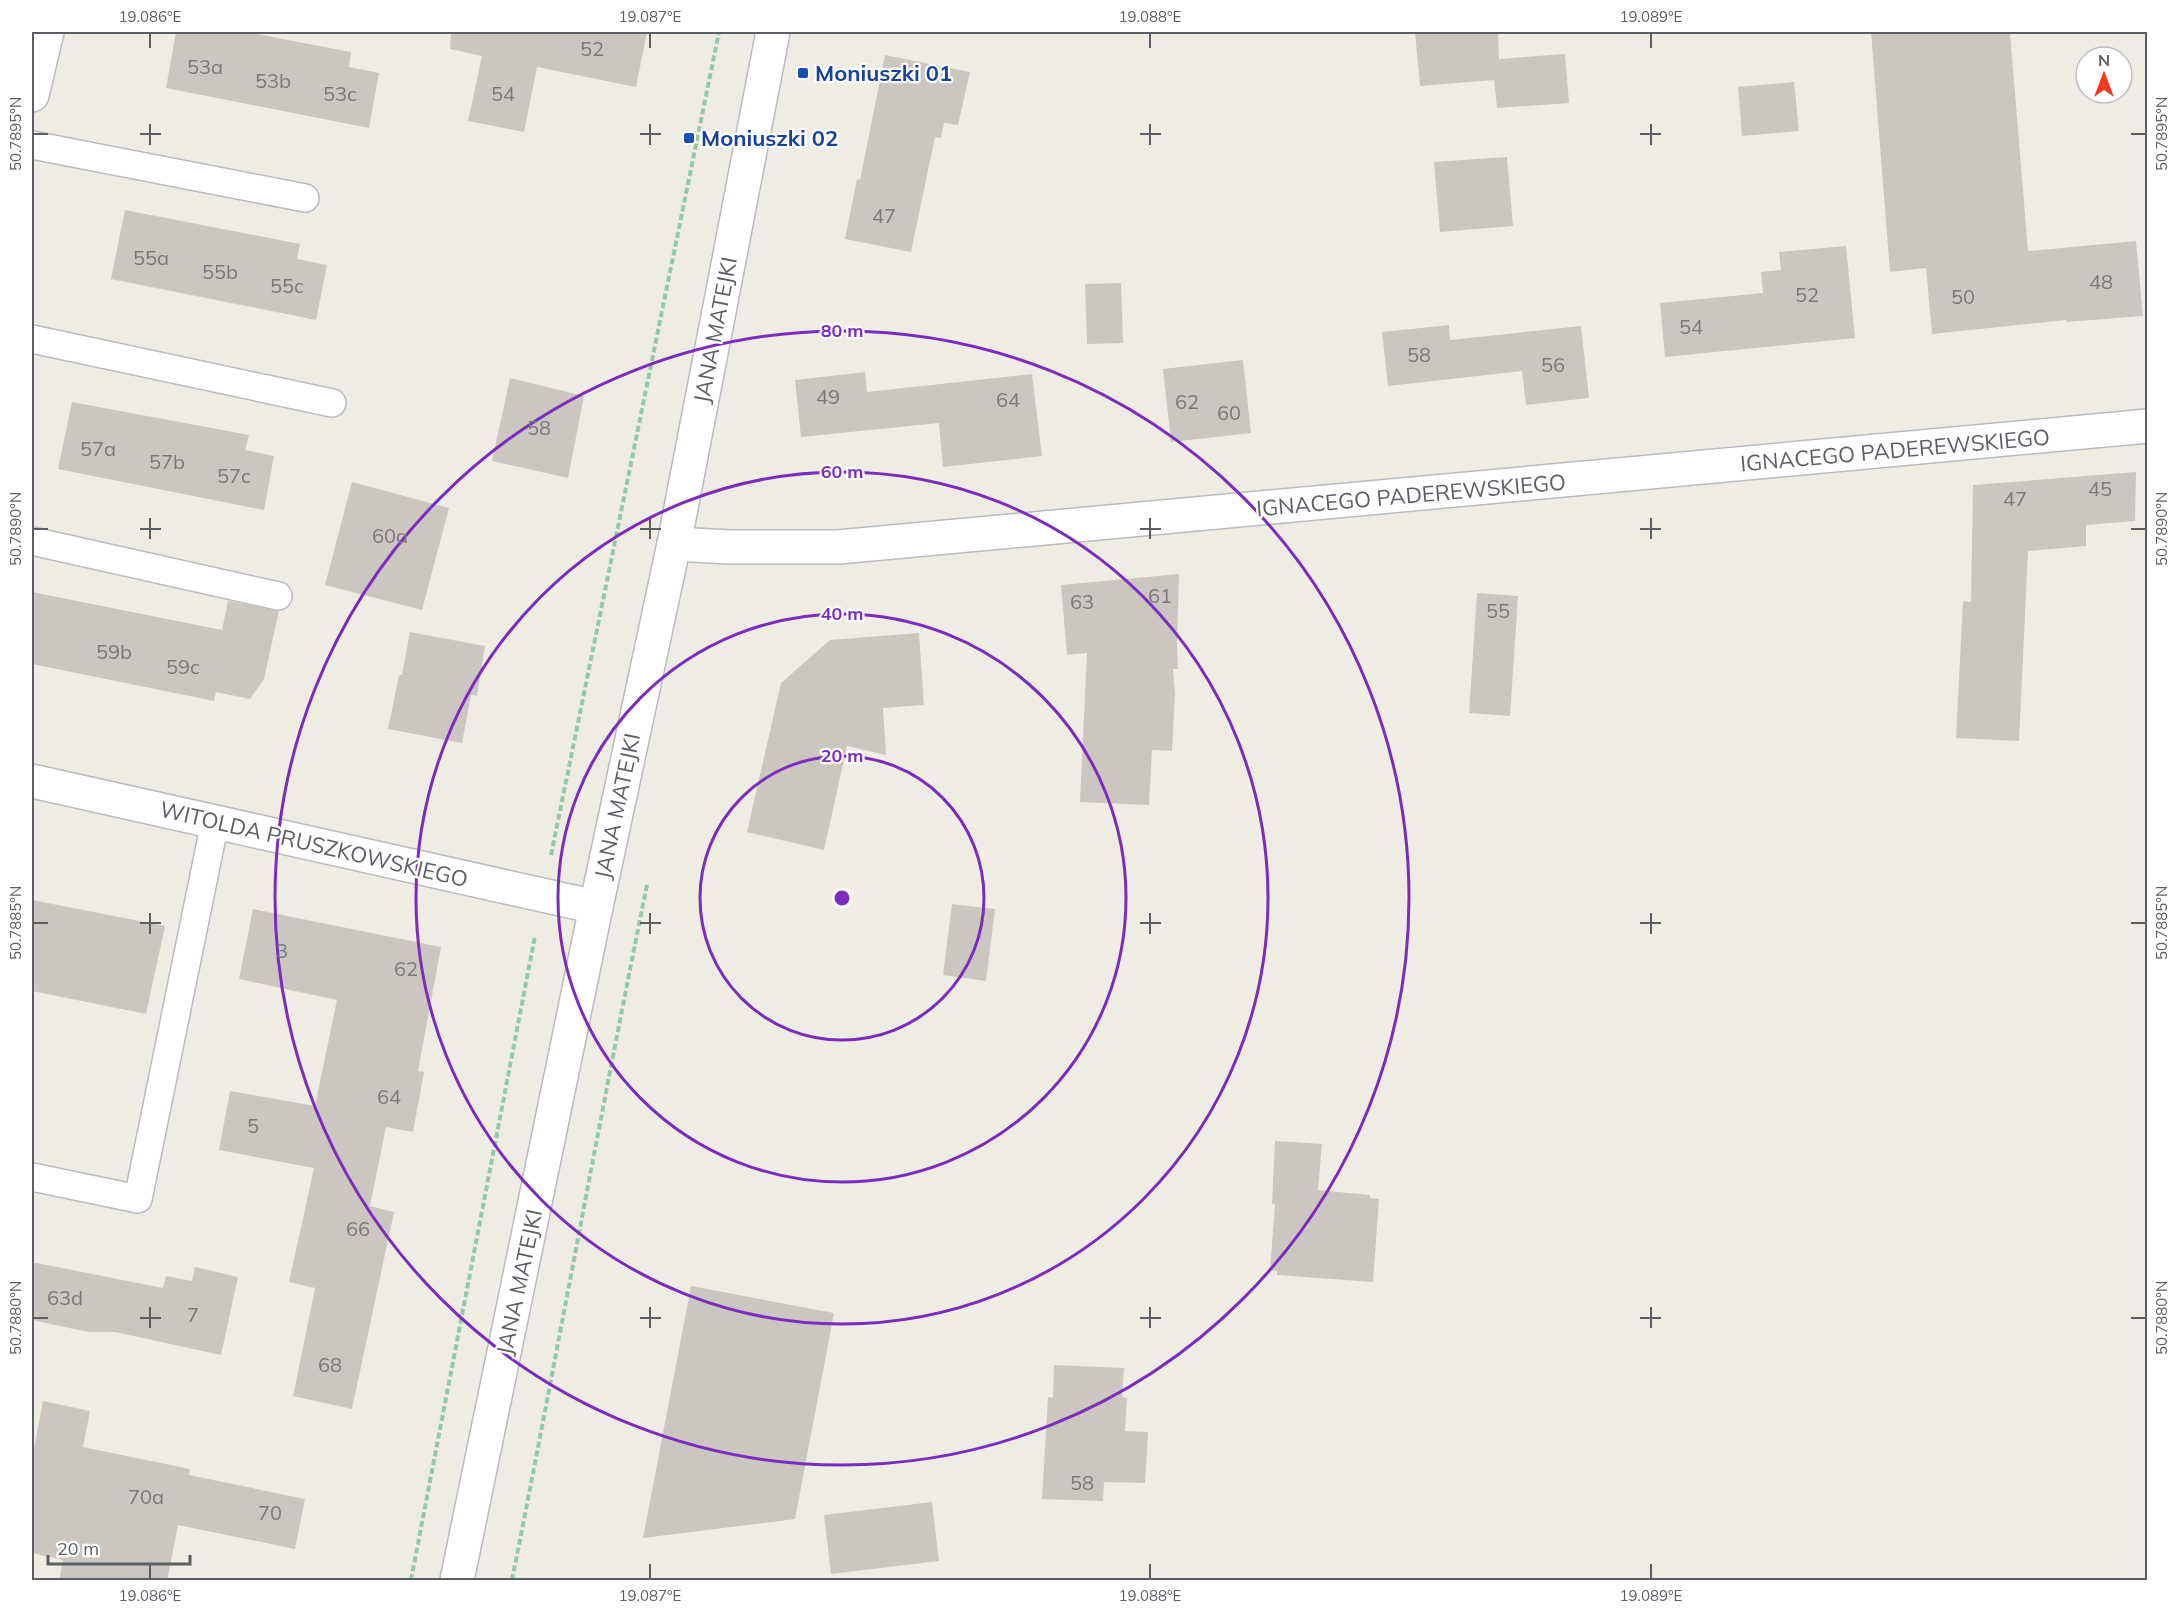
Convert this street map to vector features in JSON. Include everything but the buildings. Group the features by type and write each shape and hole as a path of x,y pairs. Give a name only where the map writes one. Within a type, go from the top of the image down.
{"street":[{"name":"JANA MATEJKI","path":"457,1581 596,907 674,544 773,32"},
{"path":"32,95 41,39"},
{"name":"IGNACEGO PADEREWSKIEGO","path":"674,544 838,548 2148,426"},
{"name":"WITOLDA PRUSZKOWSKIEGO","path":"32,781 596,907"}],"lane":[{"path":"32,145 305,198"},
{"path":"32,339 332,403"},
{"path":"32,541 278,596"},
{"path":"32,1177 138,1199 215,822"}],"path":[{"path":"411,1581 543,895 719,32"},
{"path":"512,1581 602,1106 647,883"}],"place":[{"name":"Moniuszki 01","path":"803,73"},
{"name":"Moniuszki 02","path":"689,138"}]}
